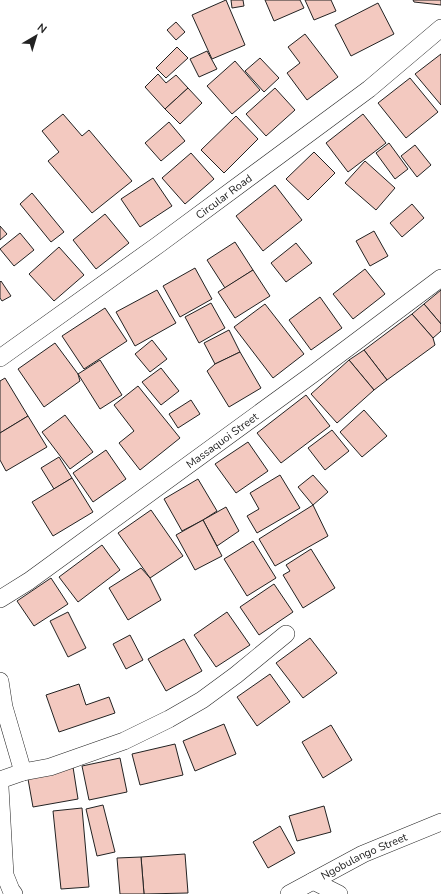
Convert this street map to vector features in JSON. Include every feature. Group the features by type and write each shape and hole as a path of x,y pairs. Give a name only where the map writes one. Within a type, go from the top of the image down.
{"street":[{"name":"Circular Road","path":"0,358 158,245 369,89 441,28"},
{"name":"Massaquoi Street","path":"0,599 29,581 207,452 441,278"},
{"path":"0,780 23,772 50,767 124,741 169,719 202,700 236,675 286,634"},
{"path":"0,681 4,707 23,772"},
{"path":"0,787 5,874 14,894"},
{"name":"Ngobulango Street","path":"289,894 363,854 441,822"},
{"path":"313,881 339,894"}],"building":[{"path":"226,0 245,45 212,59 192,15"},
{"path":"231,0 243,0 244,6 232,8"},
{"path":"265,0 300,0 304,8 274,21"},
{"path":"305,0 331,0 336,11 314,20"},
{"path":"413,0 441,0 441,5 414,2"},
{"path":"378,3 394,34 351,56 335,25"},
{"path":"176,22 185,32 176,40 167,30"},
{"path":"305,34 338,77 307,100 287,73 300,63 288,47"},
{"path":"177,47 188,58 166,78 156,68"},
{"path":"207,51 217,69 199,77 190,59"},
{"path":"441,54 441,105 415,74"},
{"path":"260,58 279,78 264,92 245,71"},
{"path":"235,61 260,90 232,114 207,86"},
{"path":"158,74 166,83 176,75 188,88 165,109 145,87"},
{"path":"410,78 438,112 406,138 378,103"},
{"path":"188,88 202,103 180,124 165,109"},
{"path":"275,88 295,110 266,136 246,114"},
{"path":"63,114 82,136 89,130 132,181 92,213 48,161 59,152 42,131"},
{"path":"363,114 386,143 348,172 326,143"},
{"path":"236,116 258,139 224,173 201,150"},
{"path":"169,122 185,141 161,161 145,143"},
{"path":"389,143 408,169 395,179 376,153"},
{"path":"415,145 431,165 417,177 401,156"},
{"path":"314,152 335,173 308,200 286,179"},
{"path":"191,153 214,179 185,204 162,178"},
{"path":"365,161 395,188 376,210 345,183"},
{"path":"153,178 172,206 140,227 121,199"},
{"path":"275,185 302,220 263,251 236,216"},
{"path":"32,193 64,232 51,242 20,204"},
{"path":"412,204 424,218 402,237 390,223"},
{"path":"105,214 129,243 96,269 73,240"},
{"path":"0,226 7,234 0,240"},
{"path":"374,231 388,256 370,266 356,241"},
{"path":"20,233 34,250 14,266 0,249"},
{"path":"235,242 253,270 225,288 207,260"},
{"path":"296,243 312,263 286,282 271,263"},
{"path":"59,247 84,275 54,301 29,274"},
{"path":"195,268 212,299 180,317 163,286"},
{"path":"365,269 385,294 353,319 333,294"},
{"path":"253,270 270,296 235,318 218,292"},
{"path":"1,281 11,296 2,301 0,298"},
{"path":"157,290 176,323 135,346 116,312"},
{"path":"441,290 441,324 424,304"},
{"path":"320,297 342,328 311,350 289,320"},
{"path":"211,303 225,328 199,343 185,317"},
{"path":"265,304 304,354 273,378 234,327"},
{"path":"424,304 441,324 441,331 433,338 412,314"},
{"path":"105,308 127,341 84,369 62,336"},
{"path":"412,314 433,338 435,345 387,380 364,350"},
{"path":"229,330 240,352 215,364 204,343"},
{"path":"152,340 167,359 150,372 135,354"},
{"path":"55,343 78,374 80,381 44,407 18,369"},
{"path":"364,350 387,380 374,390 349,360"},
{"path":"240,352 261,388 229,407 207,371 215,364"},
{"path":"100,360 122,395 100,409 78,374"},
{"path":"349,360 374,390 337,423 311,394"},
{"path":"161,368 179,391 161,405 142,382"},
{"path":"5,378 28,416 0,433 0,381"},
{"path":"138,386 180,438 140,470 119,443 134,431 114,405"},
{"path":"306,395 330,426 281,463 257,433"},
{"path":"191,400 200,414 178,428 169,414"},
{"path":"364,410 387,436 362,457 340,432"},
{"path":"65,415 93,452 70,469 42,432"},
{"path":"28,416 47,447 6,471 0,460 0,433"},
{"path":"332,430 349,451 325,470 308,448"},
{"path":"248,442 268,471 236,493 215,464"},
{"path":"106,450 126,479 93,502 73,473"},
{"path":"59,457 72,478 54,489 41,468"},
{"path":"280,475 300,508 257,533 247,516 259,509 250,493"},
{"path":"313,475 328,492 313,505 298,487"},
{"path":"72,478 93,512 53,536 32,502"},
{"path":"198,479 217,511 182,531 164,499"},
{"path":"313,505 328,536 275,566 259,539"},
{"path":"226,507 239,531 217,546 203,520"},
{"path":"151,510 183,556 150,578 118,533"},
{"path":"203,520 222,556 195,570 176,535"},
{"path":"253,541 276,578 247,596 224,559"},
{"path":"102,545 120,570 78,602 59,577"},
{"path":"311,549 335,588 303,608 283,575 290,571 286,565"},
{"path":"141,568 150,578 161,600 128,620 109,588"},
{"path":"51,578 68,604 34,626 17,601"},
{"path":"274,584 293,612 259,635 240,607"},
{"path":"68,612 86,648 68,657 50,621"},
{"path":"227,612 250,645 216,667 194,635"},
{"path":"130,635 143,660 126,669 113,644"},
{"path":"310,638 337,673 303,698 276,663"},
{"path":"184,639 202,671 166,691 148,659"},
{"path":"270,674 290,702 257,726 237,697"},
{"path":"79,684 86,705 109,697 115,713 59,732 46,695"},
{"path":"224,724 236,754 195,771 183,741"},
{"path":"331,725 352,760 323,778 302,742"},
{"path":"175,744 183,775 140,785 132,754"},
{"path":"120,758 127,792 89,800 82,766"},
{"path":"73,767 78,799 33,807 28,779"},
{"path":"103,805 115,852 97,856 86,809"},
{"path":"324,806 331,832 297,841 289,816"},
{"path":"82,808 89,887 61,889 53,811"},
{"path":"280,826 295,853 268,868 253,842"},
{"path":"185,854 188,893 144,894 141,857"},
{"path":"141,857 144,894 120,894 117,858"}]}
